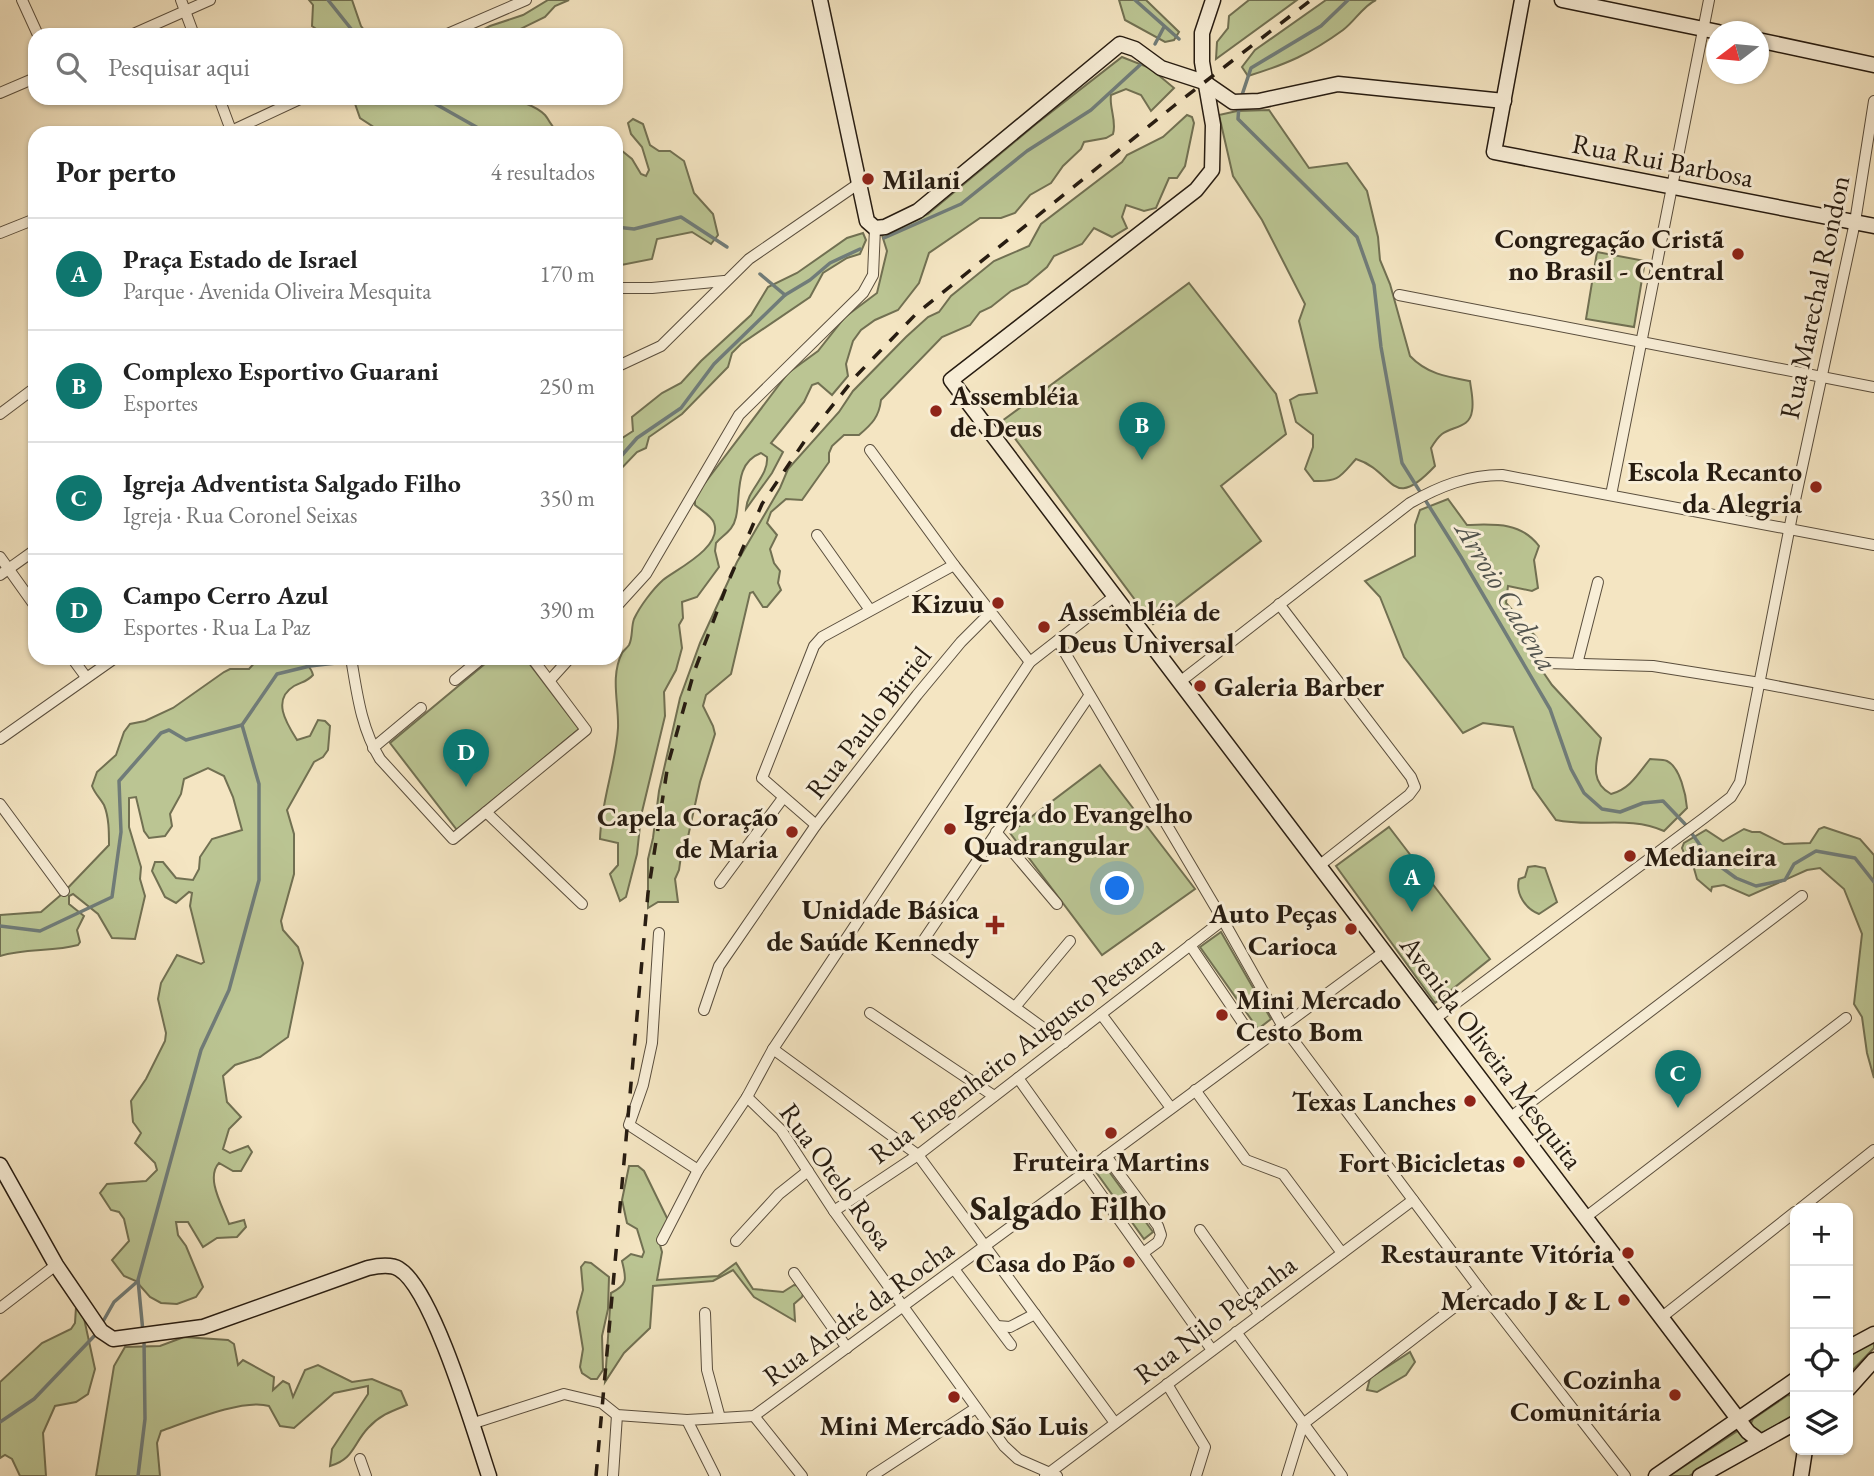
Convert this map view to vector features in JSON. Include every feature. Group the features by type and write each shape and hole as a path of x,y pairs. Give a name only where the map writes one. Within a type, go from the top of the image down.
{"street":[{"path":"22,0 35,28"},
{"path":"143,28 183,5 210,0"},
{"path":"461,28 526,0"},
{"path":"623,599 646,574 739,415 863,293 873,275 875,228 867,220 858,184 820,0"},
{"path":"1204,82 1202,33 1213,0"},
{"path":"875,228 885,227 918,211 1120,44 1135,49 1160,68 1204,82 1233,102 1259,101 1338,84 1504,101 1522,0"},
{"path":"1562,0 1706,29"},
{"path":"1611,495 1709,0"},
{"path":"183,5 191,28"},
{"path":"1769,42 1874,65"},
{"path":"0,93 28,81"},
{"name":"Avenida Oliveira Mesquita","path":"1204,82 1213,125 1212,170 1196,190 951,380 1748,1432 1760,1442"},
{"name":"Rua Marechal Rondon","path":"1436,1018 1704,818 1731,797 1740,782 1789,528 1855,222 1874,100"},
{"name":"Rua Rui Barbosa","path":"1504,101 1494,152 1874,226"},
{"path":"221,105 228,126"},
{"path":"243,126 287,105"},
{"path":"623,364 661,345 749,259 858,184"},
{"path":"0,233 28,222"},
{"path":"623,288 725,281"},
{"path":"1399,295 1874,387"},
{"path":"0,414 28,393"},
{"path":"870,450 954,565 1030,662"},
{"path":"1181,681 1410,503 1435,489 1480,475 1502,475 1874,545"},
{"path":"817,535 870,610"},
{"path":"4,572 28,555"},
{"path":"0,557 4,572 28,598"},
{"path":"816,825 762,778 814,646 822,637 954,565"},
{"path":"1577,664 1598,582"},
{"path":"662,1240 698,1170 747,1097 773,1049 1030,662 1116,595"},
{"path":"1279,604 1411,777 1415,787 1409,795 1320,865"},
{"name":"Rua Paulo Birriel","path":"704,1010 719,966 816,825 917,695 961,642 991,612"},
{"path":"1058,641 1282,1025 1479,1288 1625,1476"},
{"path":"1547,663 1653,666 1874,705"},
{"path":"77,665 86,677"},
{"path":"0,739 104,665"},
{"path":"352,665 361,715 373,748 453,839 586,730 538,665"},
{"path":"456,680 474,665"},
{"path":"550,680 563,665"},
{"path":"1064,1042 923,941 1089,696"},
{"path":"373,748 421,708"},
{"path":"720,883 783,797"},
{"path":"0,804 64,891"},
{"path":"486,812 582,904"},
{"path":"996,832 1057,904"},
{"path":"1511,1116 1802,896"},
{"name":"Rua Engenheiro Augusto Pestana","path":"834,1211 918,1154 1223,920"},
{"path":"659,933 652,1043 643,1085 629,1125 698,1170"},
{"path":"1015,1007 1070,941"},
{"path":"1191,945 1257,1044"},
{"name":"Rua André da Rocha","path":"617,1415 687,1420 754,1416 1385,951"},
{"path":"870,1013 994,1096"},
{"path":"1101,1014 1171,1108"},
{"path":"1587,1217 1846,1018"},
{"path":"773,1049 918,1154 1115,1423"},
{"path":"1018,1077 1212,1350"},
{"path":"1195,1090 1246,1160 1283,1174 1342,1253"},
{"name":"Rua Otelo Rosa","path":"747,1097 781,1130 834,1211 1003,1446 1018,1459 1050,1475"},
{"path":"1807,1203 1874,1150"},
{"path":"1106,1156 1158,1226 1161,1235 1158,1242 1143,1253"},
{"path":"0,1165 56,1265 102,1331 113,1339 202,1327 368,1268 398,1268 415,1284 432,1315 489,1476"},
{"path":"736,1241 779,1194 808,1171"},
{"name":"Rua Nilo Peçanha","path":"1050,1475 1115,1423 1413,1200"},
{"path":"1662,1317 1790,1216"},
{"path":"1200,1230 1260,1315"},
{"path":"0,1308 56,1265"},
{"path":"954,1269 1012,1345"},
{"path":"794,1273 847,1348"},
{"path":"1287,1476 1303,1424 1479,1288"},
{"path":"705,1313 707,1370 720,1418"},
{"path":"997,1326 1010,1327 1035,1314"},
{"path":"1236,1332 1342,1476"},
{"path":"1853,1345 1874,1334"},
{"path":"1853,1383 1874,1360"},
{"path":"1167,1384 1205,1447 1196,1476"},
{"path":"1656,1476 1790,1385"},
{"path":"471,1423 565,1394 602,1403 617,1415 612,1476"},
{"path":"872,1476 976,1408"},
{"path":"754,1416 802,1476"},
{"path":"687,1420 715,1476"},
{"path":"1700,1476 1790,1426"},
{"path":"1801,1476 1804,1455"},
{"path":"359,1459 366,1476"}],"green space":[{"path":"309,0 352,0 363,28 315,28 312,26 313,5"},
{"path":"548,0 569,0 555,6 545,17 522,28 486,28 523,15"},
{"path":"1119,0 1146,0 1179,32 1174,40 1165,42 1125,20"},
{"path":"1249,0 1297,0 1216,59 1217,42 1228,28 1229,16"},
{"path":"1326,0 1376,0 1343,30 1320,46 1248,76 1242,67 1255,50"},
{"path":"1122,57 1150,68 1174,88 1151,111 1141,95 1126,89 1111,95 1113,134 1084,142 1051,183 1030,195 1015,213 1001,218 980,218 929,253 919,283 898,310 875,320 861,330 853,341 846,364 848,376 832,395 818,383 812,385 804,402 771,443 783,452 772,473 746,509 747,502 765,470 767,457 761,453 746,464 740,480 735,522 716,543 719,567 697,597 682,602 683,618 679,625 682,648 676,670 664,692 665,716 641,816 637,854 626,897 620,901 610,874 618,865 618,843 600,839 617,742 616,671 617,665 623,665 623,652 630,642 634,619 647,598 663,580 706,549 712,540 715,532 713,520 695,505 695,496 788,373 818,351 845,317 877,293 887,251 882,235 928,214"},
{"path":"355,105 529,105 541,111 552,126 372,126 360,118"},
{"path":"1269,110 1309,168 1347,163 1367,191 1378,237 1380,260 1390,284 1410,356 1430,371 1470,381 1473,403 1471,417 1465,424 1446,431 1439,437 1431,448 1435,466 1409,487 1393,485 1369,465 1356,459 1342,474 1329,481 1314,481 1305,469 1313,447 1313,435 1296,422 1290,400 1299,395 1317,393 1299,321 1305,304 1262,220 1233,176 1219,115 1237,111"},
{"path":"1187,115 1192,117 1194,123 1185,166 1177,178 1169,178 1156,208 1144,211 1126,205 1122,217 1127,228 1112,237 1094,228 1082,244 1054,256 1047,267 1027,284 1011,291 980,312 970,325 942,337 881,400 877,416 868,427 859,435 844,435 832,446 829,462 802,500 786,499 771,512 767,523 777,535 770,549 774,563 780,571 778,583 781,590 767,607 763,607 753,592 750,593 731,674 706,695 703,706 715,734 675,879 678,902 658,902 648,908 648,859 659,791 680,698 700,643 737,562 780,488 788,469 839,412 853,391 906,337 928,317 939,312 951,296 994,261 1029,246 1041,224 1122,162 1127,155 1163,137"},
{"path":"633,119 643,124 650,145 659,151 670,151 684,161 694,193 713,214 718,235 711,244 692,232 657,239 652,259 623,265 623,152 632,159 641,174 646,176 649,170 642,147 631,134 628,123"},
{"path":"863,233 866,240 860,254 847,258 823,273 810,297 741,344 732,353 728,367 682,414 649,437 646,448 637,452 623,467 623,437 633,431 632,417 662,393 681,383 751,315 768,287 797,273 847,238"},
{"path":"1597,252 1645,261 1634,327 1586,319"},
{"path":"1189,283 1276,394 1286,434 1221,486 1261,541 1153,624 1002,421"},
{"path":"1448,499 1467,525 1507,526 1524,532 1539,546 1534,560 1538,588 1532,591 1508,586 1506,603 1537,638 1541,669 1552,685 1601,738 1596,769 1599,783 1604,789 1611,794 1623,789 1650,759 1672,764 1684,789 1687,808 1664,831 1637,824 1556,820 1533,788 1513,727 1483,723 1463,733 1404,657 1380,597 1365,581 1415,556 1415,525 1420,510"},
{"path":"253,665 307,665 313,675 287,692 283,698 283,712 297,740 310,736 318,720 325,721 330,726 328,750 314,762 287,810 294,834 294,874 281,921 283,930 298,947 303,963 288,1037 260,1057 235,1065 223,1076 227,1102 241,1117 229,1129 223,1149 230,1153 248,1146 252,1152 241,1171 233,1171 219,1163 215,1169 214,1184 229,1224 244,1220 246,1227 237,1237 217,1238 203,1247 188,1222 176,1222 178,1235 186,1246 203,1287 196,1297 177,1304 161,1303 150,1297 136,1281 124,1276 112,1260 129,1241 124,1219 119,1212 111,1210 100,1193 107,1184 146,1181 157,1170 155,1163 135,1143 141,1133 133,1122 131,1101 146,1079 165,1041 166,1033 158,999 161,983 177,955 201,964 204,962 190,906 192,893 189,892 176,903 165,897 152,871 155,862 163,862 176,878 193,880 199,869 200,857 212,839 242,830 224,776 208,768 184,779 181,794 170,814 172,826 165,836 149,838 144,831 136,797 129,798 129,827 141,867 140,879 145,896 135,939 112,938 98,914 73,894 69,896 69,904 84,916 77,930 80,942 78,945 0,956 0,915 41,912 109,845 106,810 92,786 97,772 116,755 124,732 130,724 145,721 173,708 230,669 249,669"},
{"path":"484,665 530,665 579,729 457,830 390,743"},
{"path":"1100,765 1195,889 1102,955 1010,833"},
{"path":"1389,827 1490,959 1435,1003 1336,866"},
{"path":"1824,827 1860,839 1874,855 1874,1078 1862,1017 1854,1004 1862,934 1844,889 1820,868 1807,870 1749,896 1724,885 1712,887 1711,891 1697,879 1691,858 1682,848 1684,843 1706,830 1723,841 1744,829 1760,832 1784,844 1810,843 1819,829"},
{"path":"1528,867 1545,868 1557,902 1539,914 1526,905 1518,885 1519,879 1525,877"},
{"path":"1221,932 1271,1019 1258,1029 1200,947"},
{"path":"629,1166 638,1166 644,1171 669,1222 659,1241 662,1252 657,1280 718,1276 736,1263 753,1289 783,1292 794,1285 805,1287 802,1297 794,1304 795,1321 754,1297 733,1270 713,1281 653,1286 650,1328 624,1353 605,1382 611,1293 621,1287 625,1280 622,1261 631,1254 642,1257 644,1252 637,1229 627,1223 622,1200"},
{"path":"1105,1166 1153,1232 1144,1239 1096,1172"},
{"path":"585,1262 591,1263 609,1277 608,1309 602,1336 603,1370 597,1379 591,1379 582,1373 580,1367 583,1349 577,1312 583,1290 581,1267"},
{"path":"76,1307 82,1309 95,1369 88,1394 76,1402 55,1406 43,1433 46,1476 20,1476 12,1459 5,1455 0,1458 0,1382 42,1343 71,1329 75,1323"},
{"path":"184,1337 228,1340 234,1344 238,1365 243,1360 274,1377 273,1390 283,1381 289,1384 293,1397 305,1370 318,1365 352,1382 372,1379 401,1391 407,1405 377,1420 363,1434 349,1455 330,1466 332,1449 368,1394 368,1386 334,1393 294,1428 280,1426 269,1406 258,1404 200,1417 161,1431 157,1443 160,1476 96,1476 114,1366 125,1347 160,1346"},
{"path":"1874,1340 1874,1348 1853,1370 1853,1354"},
{"path":"1410,1352 1415,1362 1406,1375 1377,1392 1367,1390 1370,1378"},
{"path":"1790,1395 1790,1418 1762,1433 1755,1433 1750,1425 1753,1419"},
{"path":"1739,1430 1747,1442 1689,1476 1669,1476"}],"waterway":[{"path":"328,0 350,28"},
{"name":"Arroio Cadena","path":"1135,0 1179,39"},
{"path":"1241,98 1251,68 1321,26 1348,0"},
{"path":"1155,44 1164,27"},
{"path":"884,238 961,204 1027,151 1091,110 1140,65"},
{"path":"437,105 475,126"},
{"name":"Arroio Cadena","path":"1239,105 1238,119 1357,237 1374,285 1381,347 1402,463 1550,709 1571,769 1584,793 1602,809 1620,812 1643,803 1663,801 1685,824 1710,859 1736,878 1756,886 1785,880 1794,864 1816,851 1855,858 1874,882"},
{"path":"623,228 634,229 681,217 727,247"},
{"path":"623,454 637,438 681,408 714,364 785,295 810,280 830,263 860,249"},
{"path":"760,274 785,295"},
{"path":"0,926 40,931 112,897 121,832 119,781 161,733 169,730 186,740 242,725 277,674 319,665"},
{"path":"143,1332 138,1280 201,1050 229,990 259,880 259,784 242,725"},
{"path":"101,1325 114,1302 138,1281"},
{"path":"0,1422 34,1399 98,1332"},
{"path":"138,1476 145,1419 144,1340"}],"railway":[{"path":"596,1476 648,893 668,764 694,672 762,504 808,436 857,375 916,314 1175,105 1311,0"}],"place":[{"name":"Milani","path":"868,179"},
{"name":"Congregação Cristã no Brasil - Central","path":"1738,254"},
{"name":"Assembléia de Deus","path":"936,411"},
{"name":"Complexo Esportivo Guarani","path":"1142,460"},
{"name":"Escola Recanto da Alegria","path":"1816,487"},
{"name":"Kizuu","path":"998,603"},
{"name":"Assembléia de Deus Universal","path":"1044,627"},
{"name":"Galeria Barber","path":"1200,686"},
{"name":"Campo Cerro Azul","path":"466,787"},
{"name":"Igreja do Evangelho Quadrangular","path":"950,829"},
{"name":"Capela Coração de Maria","path":"792,832"},
{"name":"Medianeira","path":"1630,856"},
{"name":"Praça Estado de Israel","path":"1412,912"},
{"name":"Unidade Básica de Saúde Kennedy","path":"995,925"},
{"name":"Auto Peças Carioca","path":"1351,929"},
{"name":"Mini Mercado Cesto Bom","path":"1222,1015"},
{"name":"Texas Lanches","path":"1470,1101"},
{"name":"Igreja Adventista Salgado Filho","path":"1678,1108"},
{"name":"Fruteira Martins","path":"1111,1133"},
{"name":"Fort Bicicletas","path":"1519,1162"},
{"name":"Restaurante Vitória","path":"1628,1253"},
{"name":"Casa do Pão","path":"1129,1262"},
{"name":"Mercado J & L","path":"1624,1300"},
{"name":"Cozinha Comunitária","path":"1675,1395"},
{"name":"Mini Mercado São Luis","path":"954,1397"}],"district":[{"name":"Salgado Filho","path":"1068,1207"}]}
